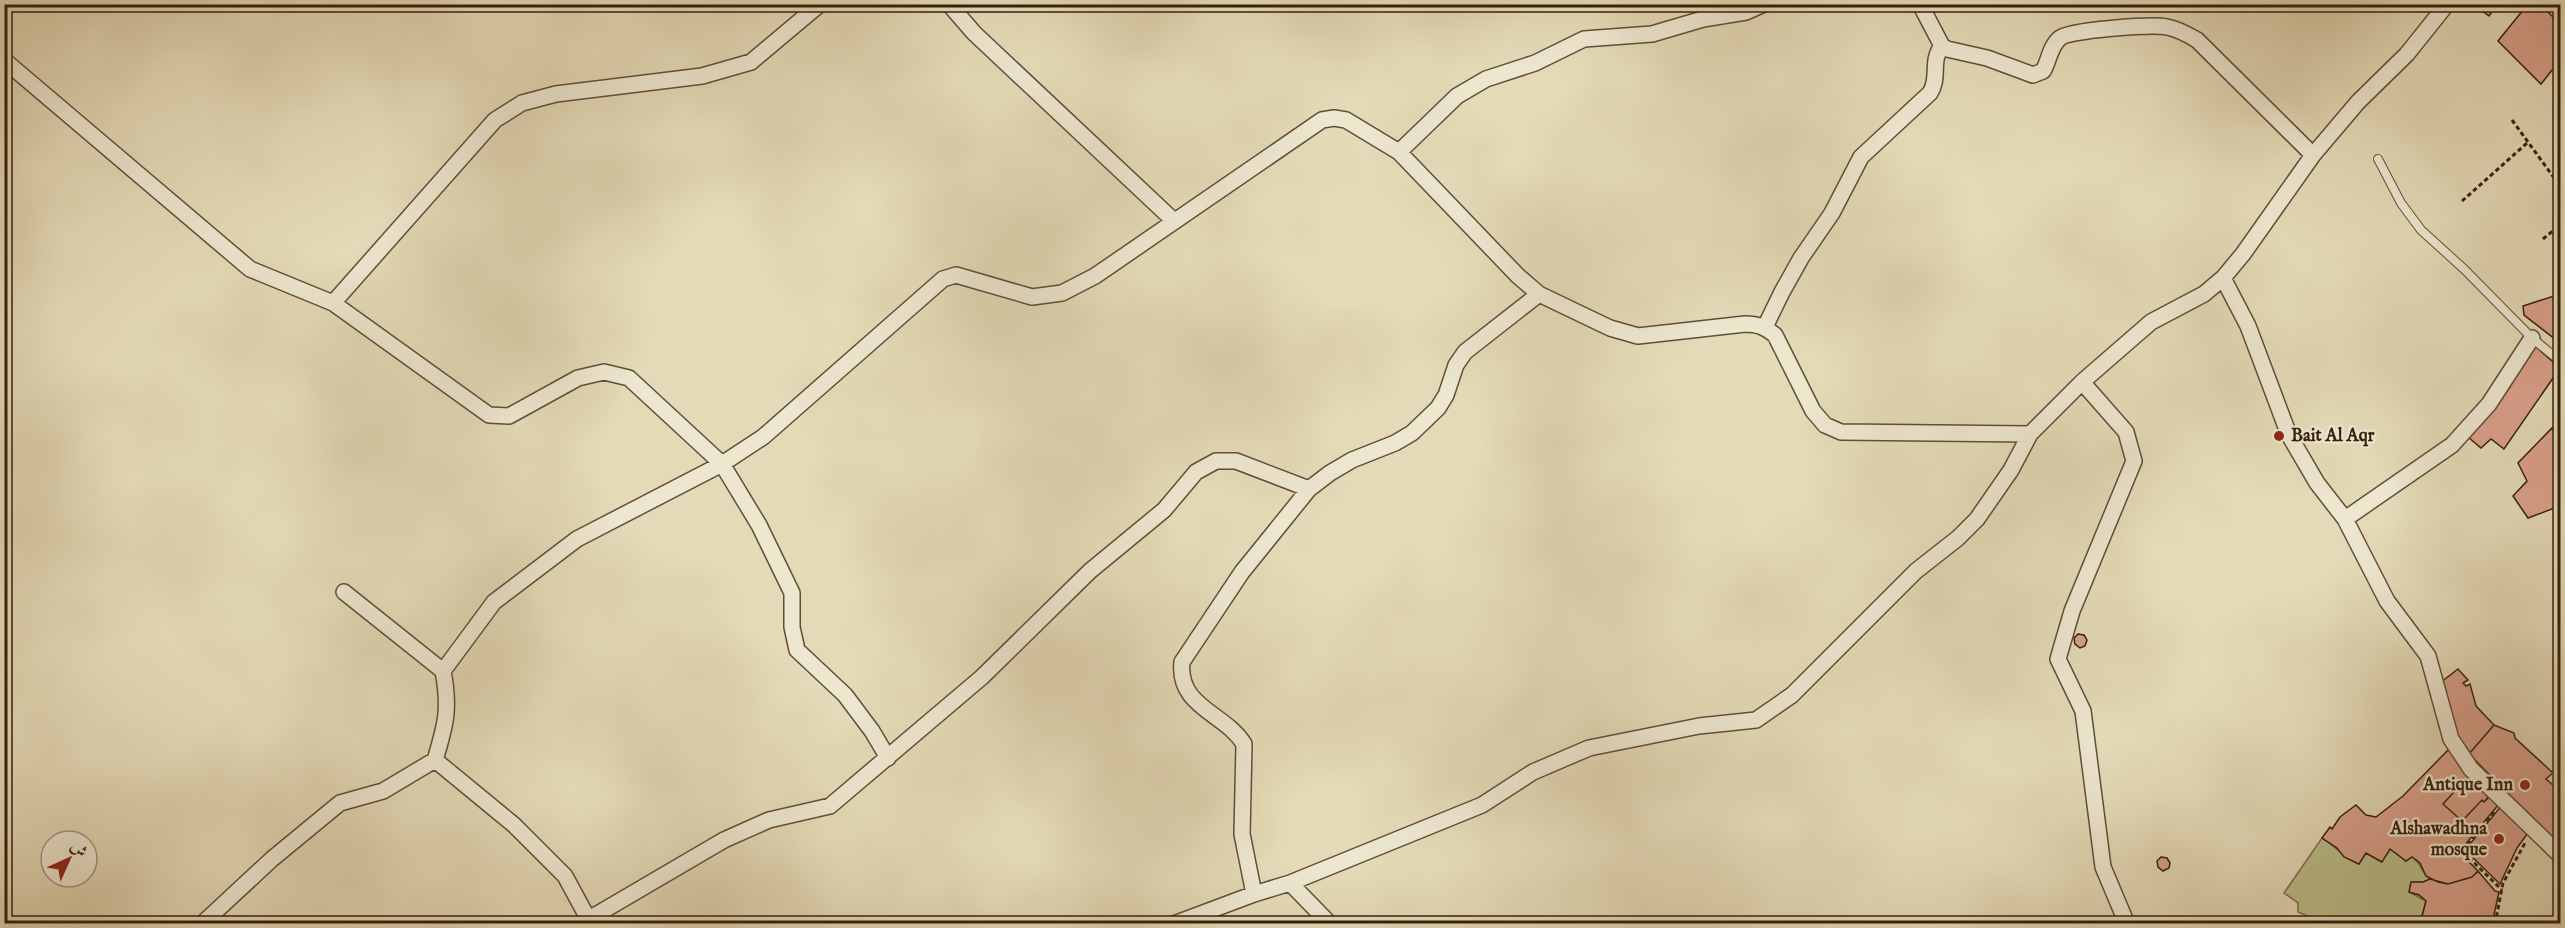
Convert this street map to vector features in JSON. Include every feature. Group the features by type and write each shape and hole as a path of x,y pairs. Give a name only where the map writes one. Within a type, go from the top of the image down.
{"street":[{"path":"333,303 495,120 522,103 556,94 702,76 751,62 801,23 820,4"},
{"path":"949,4 974,33 1173,220"},
{"path":"1399,152 1457,96 1486,79 1535,63 1584,39 1652,34 1703,20 1746,12 1764,4"},
{"path":"1920,4 1942,46 1987,58 2033,75 2043,71 2055,43 2068,33 2146,26 2164,26 2181,31 2197,40 2313,155"},
{"path":"1174,924 1290,883 1482,805 1533,772 1589,748 1699,726 1756,720 1792,695 1916,571 1958,538 1977,519 2006,479 2030,434 2082,382 2151,322 2204,294 2223,278 2243,254 2313,155 2358,102 2407,54 2446,4"},
{"path":"1765,327 1801,258 1832,213 1862,157 1930,93 1935,83 1935,58 1942,46"},
{"path":"4,60 250,269 333,303 489,415 509,416 578,378 604,372 629,378 722,464 759,525 792,593 792,627 797,650 845,695 873,731 888,758"},
{"path":"443,671 494,602 568,546 722,464 764,437 943,279 956,275 1032,297 1062,293 1095,276 1173,220 1322,120 1334,118 1346,120 1399,152 1518,276 1539,294 1610,328 1638,336 1744,324 1765,327 1774,335 1813,411 1825,425 1841,432 2030,434"},
{"path":"2223,278 2248,326 2289,435 2317,483 2345,519 2387,601 2428,656 2451,739 2471,769 2560,855"},
{"path":"1254,894 1242,834 1244,744 1240,738 1205,710 1184,687 1181,675 1182,662 1242,572 1309,489 1352,460 1395,443 1412,433 1438,408 1446,395 1456,365 1465,352 1539,294"},
{"path":"2345,519 2452,446 2488,404 2532,338"},
{"path":"2082,382 2126,432 2134,461 2072,611 2058,659 2083,711 2103,867 2127,924"},
{"path":"435,760 514,825 565,876 590,921 724,840 769,820 830,806 982,677 1090,571 1164,510 1196,472 1216,461 1236,461 1309,489"},
{"path":"202,924 272,859 340,803 383,791 435,760 446,724 448,697 443,671 344,592"},
{"path":"1290,883 1330,924"}],"lane":[{"path":"2378,159 2402,203 2421,230 2464,268 2532,338 2560,362"}],"path":[{"path":"2512,120 2560,186"},
{"path":"2462,201 2527,143"},
{"path":"2543,239 2560,225"},
{"path":"2502,890 2462,851 2504,800"},
{"path":"2495,924 2503,884 2519,851 2534,829"}],"green space":[{"path":"2322,838 2358,864 2366,853 2381,862 2390,849 2406,861 2412,857 2415,859 2430,879 2423,882 2411,882 2409,892 2426,901 2420,923 2324,923 2298,912 2298,903 2284,893"}],"building":[{"path":"2473,4 2497,4 2489,16"},
{"path":"2528,4 2540,4 2560,24 2560,60 2541,84 2498,41"},
{"path":"2554,296 2560,298 2560,343 2524,315 2523,306"},
{"path":"2535,346 2560,368 2504,449 2491,439 2481,448 2468,437 2495,401 2510,387 2506,384"},
{"path":"2552,428 2560,438 2560,497 2558,498 2560,506 2528,518 2513,496 2527,481 2518,463"},
{"path":"2078,634 2084,635 2087,640 2085,646 2080,648 2075,644 2074,638"},
{"path":"2458,669 2468,680 2463,683 2466,686 2470,684 2476,706 2494,725 2469,754 2456,735 2440,683"},
{"name":"Antique Inn","path":"2494,725 2514,733 2515,738 2553,773 2546,779 2560,791 2560,835 2556,842 2469,754"},
{"path":"2451,747 2473,776 2467,783 2464,781 2443,804 2462,821 2482,800 2484,802 2489,796 2499,804 2459,852 2478,871 2472,877 2448,884 2438,882 2426,876 2420,863 2412,857 2406,861 2390,849 2382,862 2366,853 2359,864 2344,857 2337,848 2322,838 2340,817 2356,805 2366,815 2376,817 2403,796"},
{"path":"2473,776 2492,794 2484,802 2482,800 2462,821 2443,804 2464,781 2467,783"},
{"name":"Alshawadhna mosque","path":"2502,805 2530,830 2517,848 2500,884 2465,850"},
{"path":"2161,857 2167,858 2170,863 2169,868 2163,871 2158,867 2157,861"},
{"path":"2478,871 2495,891 2499,892 2492,924 2420,924 2426,901 2419,895 2409,892 2411,882 2423,882 2430,879 2448,884 2472,877"}],"place":[{"name":"Bait Al Aqr","path":"2279,436"},
{"name":"Antique Inn","path":"2525,785"},
{"name":"Alshawadhna mosque","path":"2499,839"}]}
